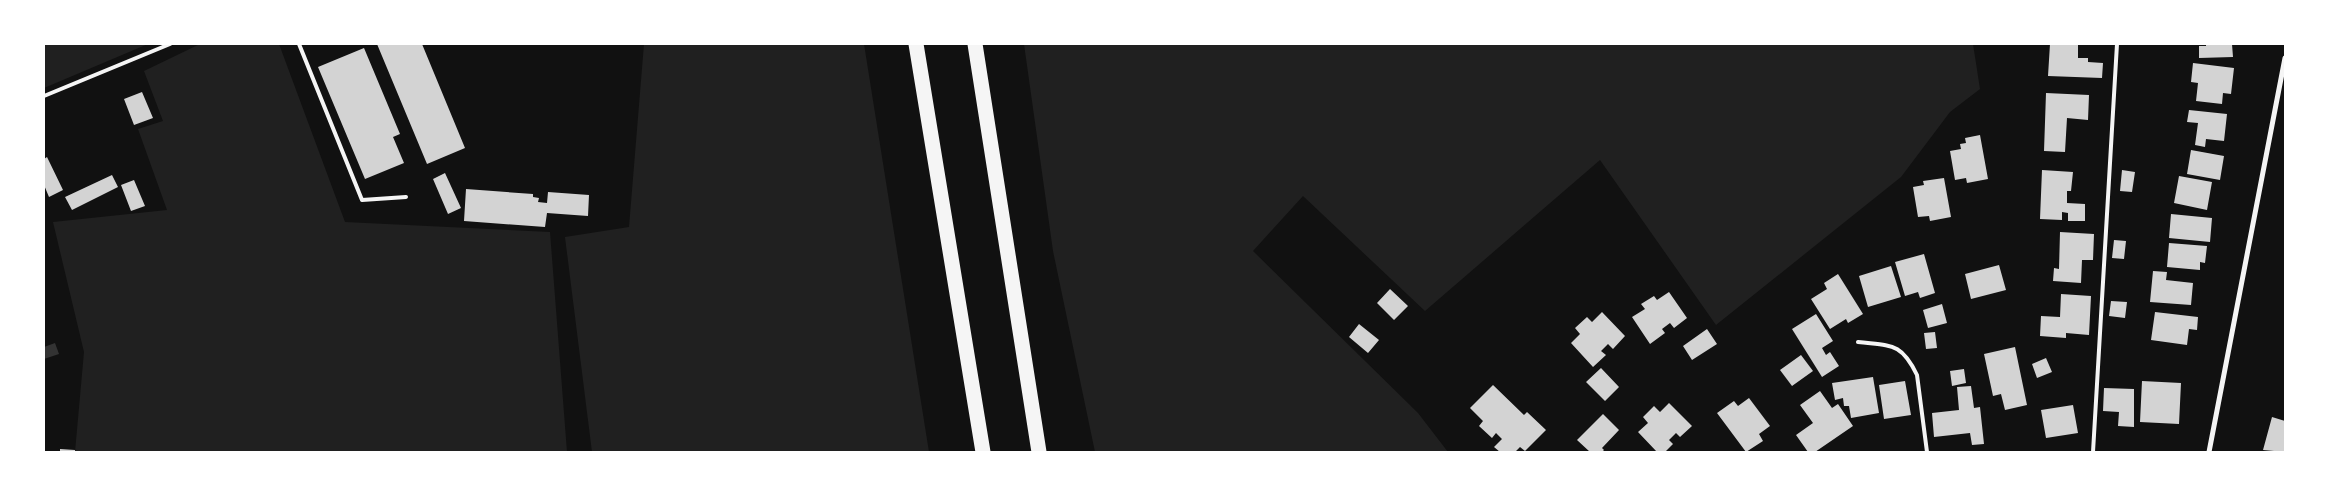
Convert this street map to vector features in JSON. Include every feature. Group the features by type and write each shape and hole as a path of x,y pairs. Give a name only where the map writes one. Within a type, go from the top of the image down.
{"highway":[{"path":"916,44 982,452"},
{"path":"975,44 1039,452"}],"street":[{"path":"2209,452 2285,58"}],"lane":[{"path":"44,96 170,44"},
{"path":"299,44 362,200 406,197"},
{"path":"2093,452 2117,44"},
{"path":"1858,342 1894,346 1905,355 1912,365 1917,375 1927,452"}],"shaded area":[{"path":"44,44 148,44 44,88"},
{"path":"200,44 279,44 345,222 550,232 567,452 75,452 84,352 53,222 167,210 138,129 163,121 144,71"},
{"path":"644,44 864,44 929,452 592,452 565,237 629,227"},
{"path":"1024,44 1973,44 1980,89 1950,112 1901,177 1716,325 1600,160 1425,311 1303,196 1253,251 1418,413 1448,452 1095,452 1053,251"},
{"path":"55,343 59,354 44,359 44,347"}],"building":[{"path":"377,44 422,44 465,148 427,164"},
{"path":"2050,44 2078,45 2078,58 2088,58 2088,62 2103,63 2102,78 2048,76"},
{"path":"2206,44 2232,44 2233,57 2199,58 2199,46 2206,46"},
{"path":"364,48 400,134 393,137 404,163 365,179 318,67"},
{"path":"2193,63 2234,68 2231,94 2223,93 2222,104 2196,101 2198,83 2191,82"},
{"path":"142,92 153,118 134,125 124,99"},
{"path":"2046,93 2089,95 2088,120 2067,118 2065,152 2044,151"},
{"path":"2189,110 2227,114 2224,141 2206,139 2205,147 2195,145 2198,123 2187,122"},
{"path":"1980,135 1988,179 1967,183 1966,178 1955,180 1950,151 1961,149 1960,144 1966,143 1965,138"},
{"path":"2191,150 2224,156 2220,180 2187,174"},
{"path":"47,157 63,190 49,197 44,185 44,159"},
{"path":"2042,170 2073,172 2071,191 2067,191 2067,203 2085,204 2085,221 2068,221 2068,213 2062,212 2062,220 2040,219"},
{"path":"2122,170 2135,172 2132,192 2120,191"},
{"path":"445,173 461,208 448,214 433,179"},
{"path":"112,175 118,187 72,210 65,197"},
{"path":"2179,176 2212,182 2207,210 2174,203"},
{"path":"1944,178 1951,217 1930,221 1929,216 1918,217 1913,187 1924,185 1923,181"},
{"path":"134,180 145,206 131,211 121,185"},
{"path":"466,189 533,194 533,197 539,198 538,202 547,203 548,192 589,195 588,216 547,213 545,227 464,221"},
{"path":"2171,214 2212,218 2210,242 2169,238"},
{"path":"2060,232 2094,234 2093,260 2082,260 2081,283 2053,281 2054,268 2059,269"},
{"path":"2114,240 2126,241 2124,259 2112,258"},
{"path":"2169,243 2207,246 2205,263 2200,262 2200,270 2167,267"},
{"path":"1924,254 1935,293 1920,298 1918,292 1905,296 1895,262"},
{"path":"1999,265 2006,290 1971,299 1965,274"},
{"path":"1891,266 1901,297 1868,307 1859,276"},
{"path":"2153,271 2167,272 2166,280 2193,283 2191,305 2150,302"},
{"path":"1838,274 1863,314 1848,323 1846,319 1830,329 1811,299 1827,289 1824,283"},
{"path":"1390,289 1408,306 1394,320 1377,303"},
{"path":"1669,292 1687,318 1674,328 1670,323 1662,329 1665,333 1650,344 1632,317 1645,309 1641,304 1654,296 1657,300"},
{"path":"2061,294 2091,296 2089,335 2066,333 2066,338 2040,336 2041,316 2060,317"},
{"path":"2111,301 2127,302 2125,318 2109,316"},
{"path":"1942,304 1947,323 1928,328 1923,310"},
{"path":"1602,312 1625,336 1613,349 1608,344 1601,351 1606,355 1593,367 1571,343 1580,334 1575,328 1587,317 1592,322"},
{"path":"2155,312 2198,317 2197,330 2189,329 2187,345 2151,340"},
{"path":"1816,314 1833,341 1822,348 1826,355 1830,352 1839,366 1822,377 1792,329"},
{"path":"1359,324 1379,340 1368,353 1349,337"},
{"path":"1707,329 1717,344 1692,360 1683,346"},
{"path":"1935,332 1937,348 1926,349 1924,333"},
{"path":"2015,347 2027,405 2005,410 2001,394 1993,396 1984,354"},
{"path":"1801,355 1813,371 1792,386 1780,370"},
{"path":"2046,358 2052,372 2037,378 2032,364"},
{"path":"1601,368 1619,387 1605,401 1586,382"},
{"path":"1964,369 1966,383 1952,386 1950,371"},
{"path":"1873,377 1879,413 1851,418 1849,406 1844,406 1843,398 1835,400 1832,383"},
{"path":"1905,381 1911,415 1884,419 1879,385"},
{"path":"2142,381 2181,383 2179,424 2140,422"},
{"path":"1493,385 1524,415 1527,412 1546,430 1525,451 1520,447 1515,452 1500,452 1494,447 1502,439 1496,433 1492,438 1479,426 1483,421 1470,408"},
{"path":"1971,386 1974,408 1980,407 1984,444 1972,445 1970,433 1934,437 1932,413 1959,410 1957,387"},
{"path":"2104,388 2134,389 2134,427 2118,426 2119,412 2103,411"},
{"path":"1820,391 1832,408 1838,404 1853,426 1815,452 1808,452 1796,435 1813,423 1800,405"},
{"path":"1749,398 1770,426 1759,434 1763,441 1746,452 1717,413 1734,401 1738,406"},
{"path":"1669,403 1692,426 1680,437 1676,433 1669,440 1673,444 1665,452 1657,452 1638,432 1648,423 1643,417 1654,406 1660,412"},
{"path":"2073,405 2078,433 2046,438 2041,410"},
{"path":"1603,414 1619,430 1602,448 1604,450 1602,452 1590,452 1577,440"},
{"path":"2272,417 2285,421 2285,452 2263,450"},
{"path":"60,449 75,450 75,452 60,452"}]}
